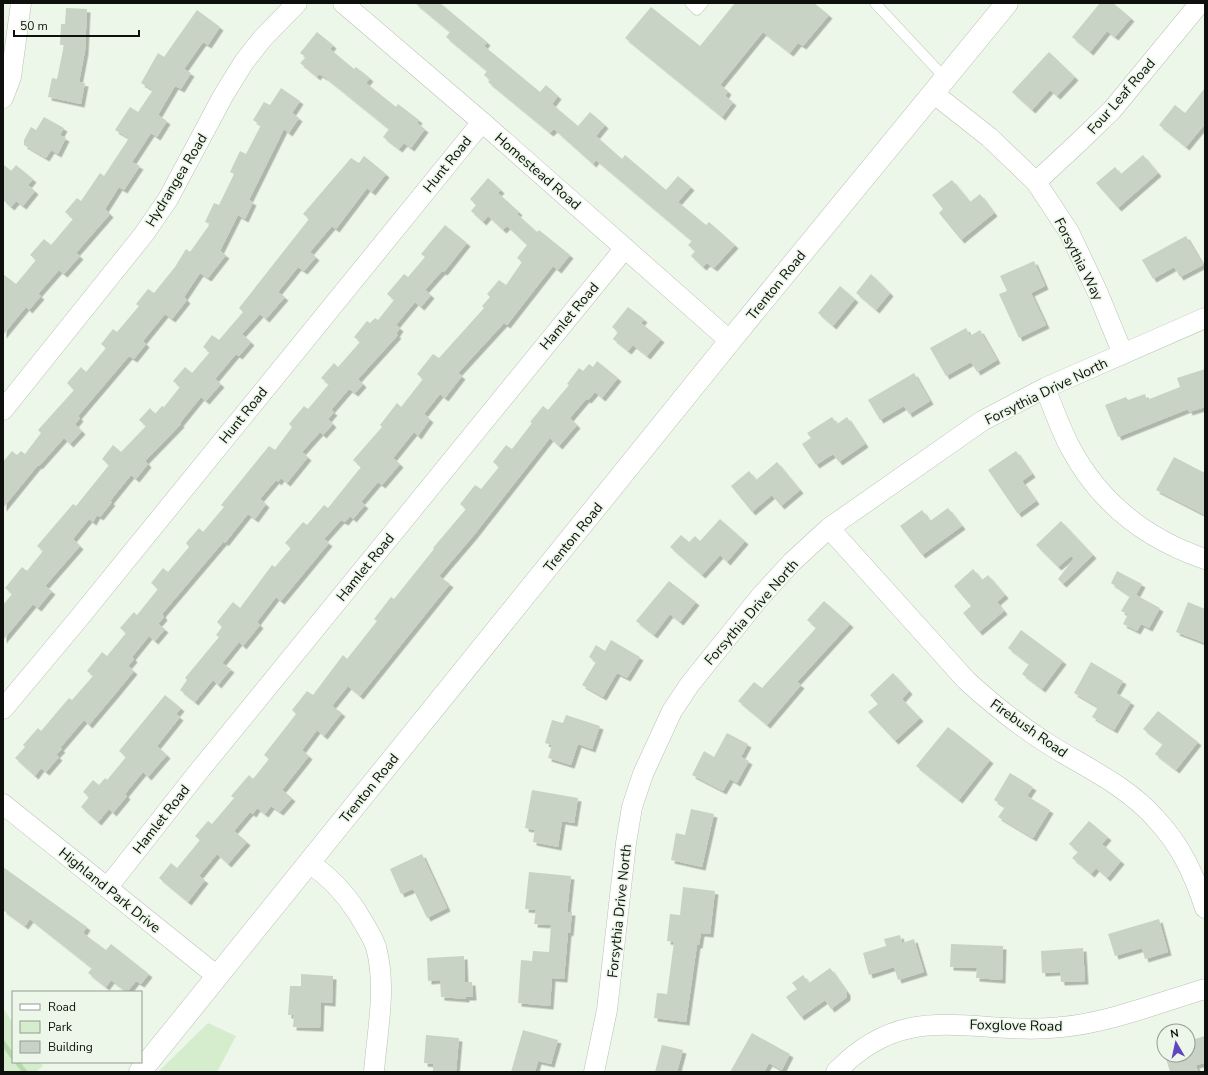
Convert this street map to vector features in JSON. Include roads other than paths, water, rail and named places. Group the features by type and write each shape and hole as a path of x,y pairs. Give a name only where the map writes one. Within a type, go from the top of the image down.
{"main road":[{"name":"Trenton Road","path":"140,1072 730,341 1007,3"}],"street":[{"path":"3,98 11,76 21,3"},
{"name":"Hydrangea Road","path":"3,410 144,234 168,199 223,96 244,62 262,39 297,3"},
{"name":"Homestead Road","path":"343,3 482,122 730,341"},
{"name":"Four Leaf Road","path":"1036,182 1112,110 1200,3"},
{"name":"Forsythia Way","path":"939,86 1036,182 1069,232 1097,291 1123,354"},
{"name":"Hunt Road","path":"3,708 79,618 482,122"},
{"name":"Hamlet Road","path":"107,888 195,776 625,248"},
{"name":"Forsythia Drive North","path":"594,1072 607,1010 626,843 632,807 651,754 672,711 690,684 760,598 792,562 830,528 982,421 1045,388 1205,318"},
{"path":"1045,388 1069,446 1099,491 1123,515 1140,528 1168,544 1205,559"},
{"name":"Firebush Road","path":"830,528 966,680 987,700 1040,739 1100,775 1131,796 1155,817 1184,855 1195,877 1205,908"},
{"name":"Highland Park Drive","path":"3,804 217,976"},
{"path":"308,863 330,879 351,902 369,931 376,947 381,990 374,1072"},
{"name":"Foxglove Road","path":"836,1072 852,1056 863,1048 896,1032 915,1027 945,1024 1022,1028 1062,1028 1102,1020 1205,989"}],"lane":[{"path":"690,3 697,10 703,3"},
{"path":"875,3 939,86"}],"waterway":[{"path":"3,1043 12,1056"},
{"path":"18,1063 25,1072"}]}
